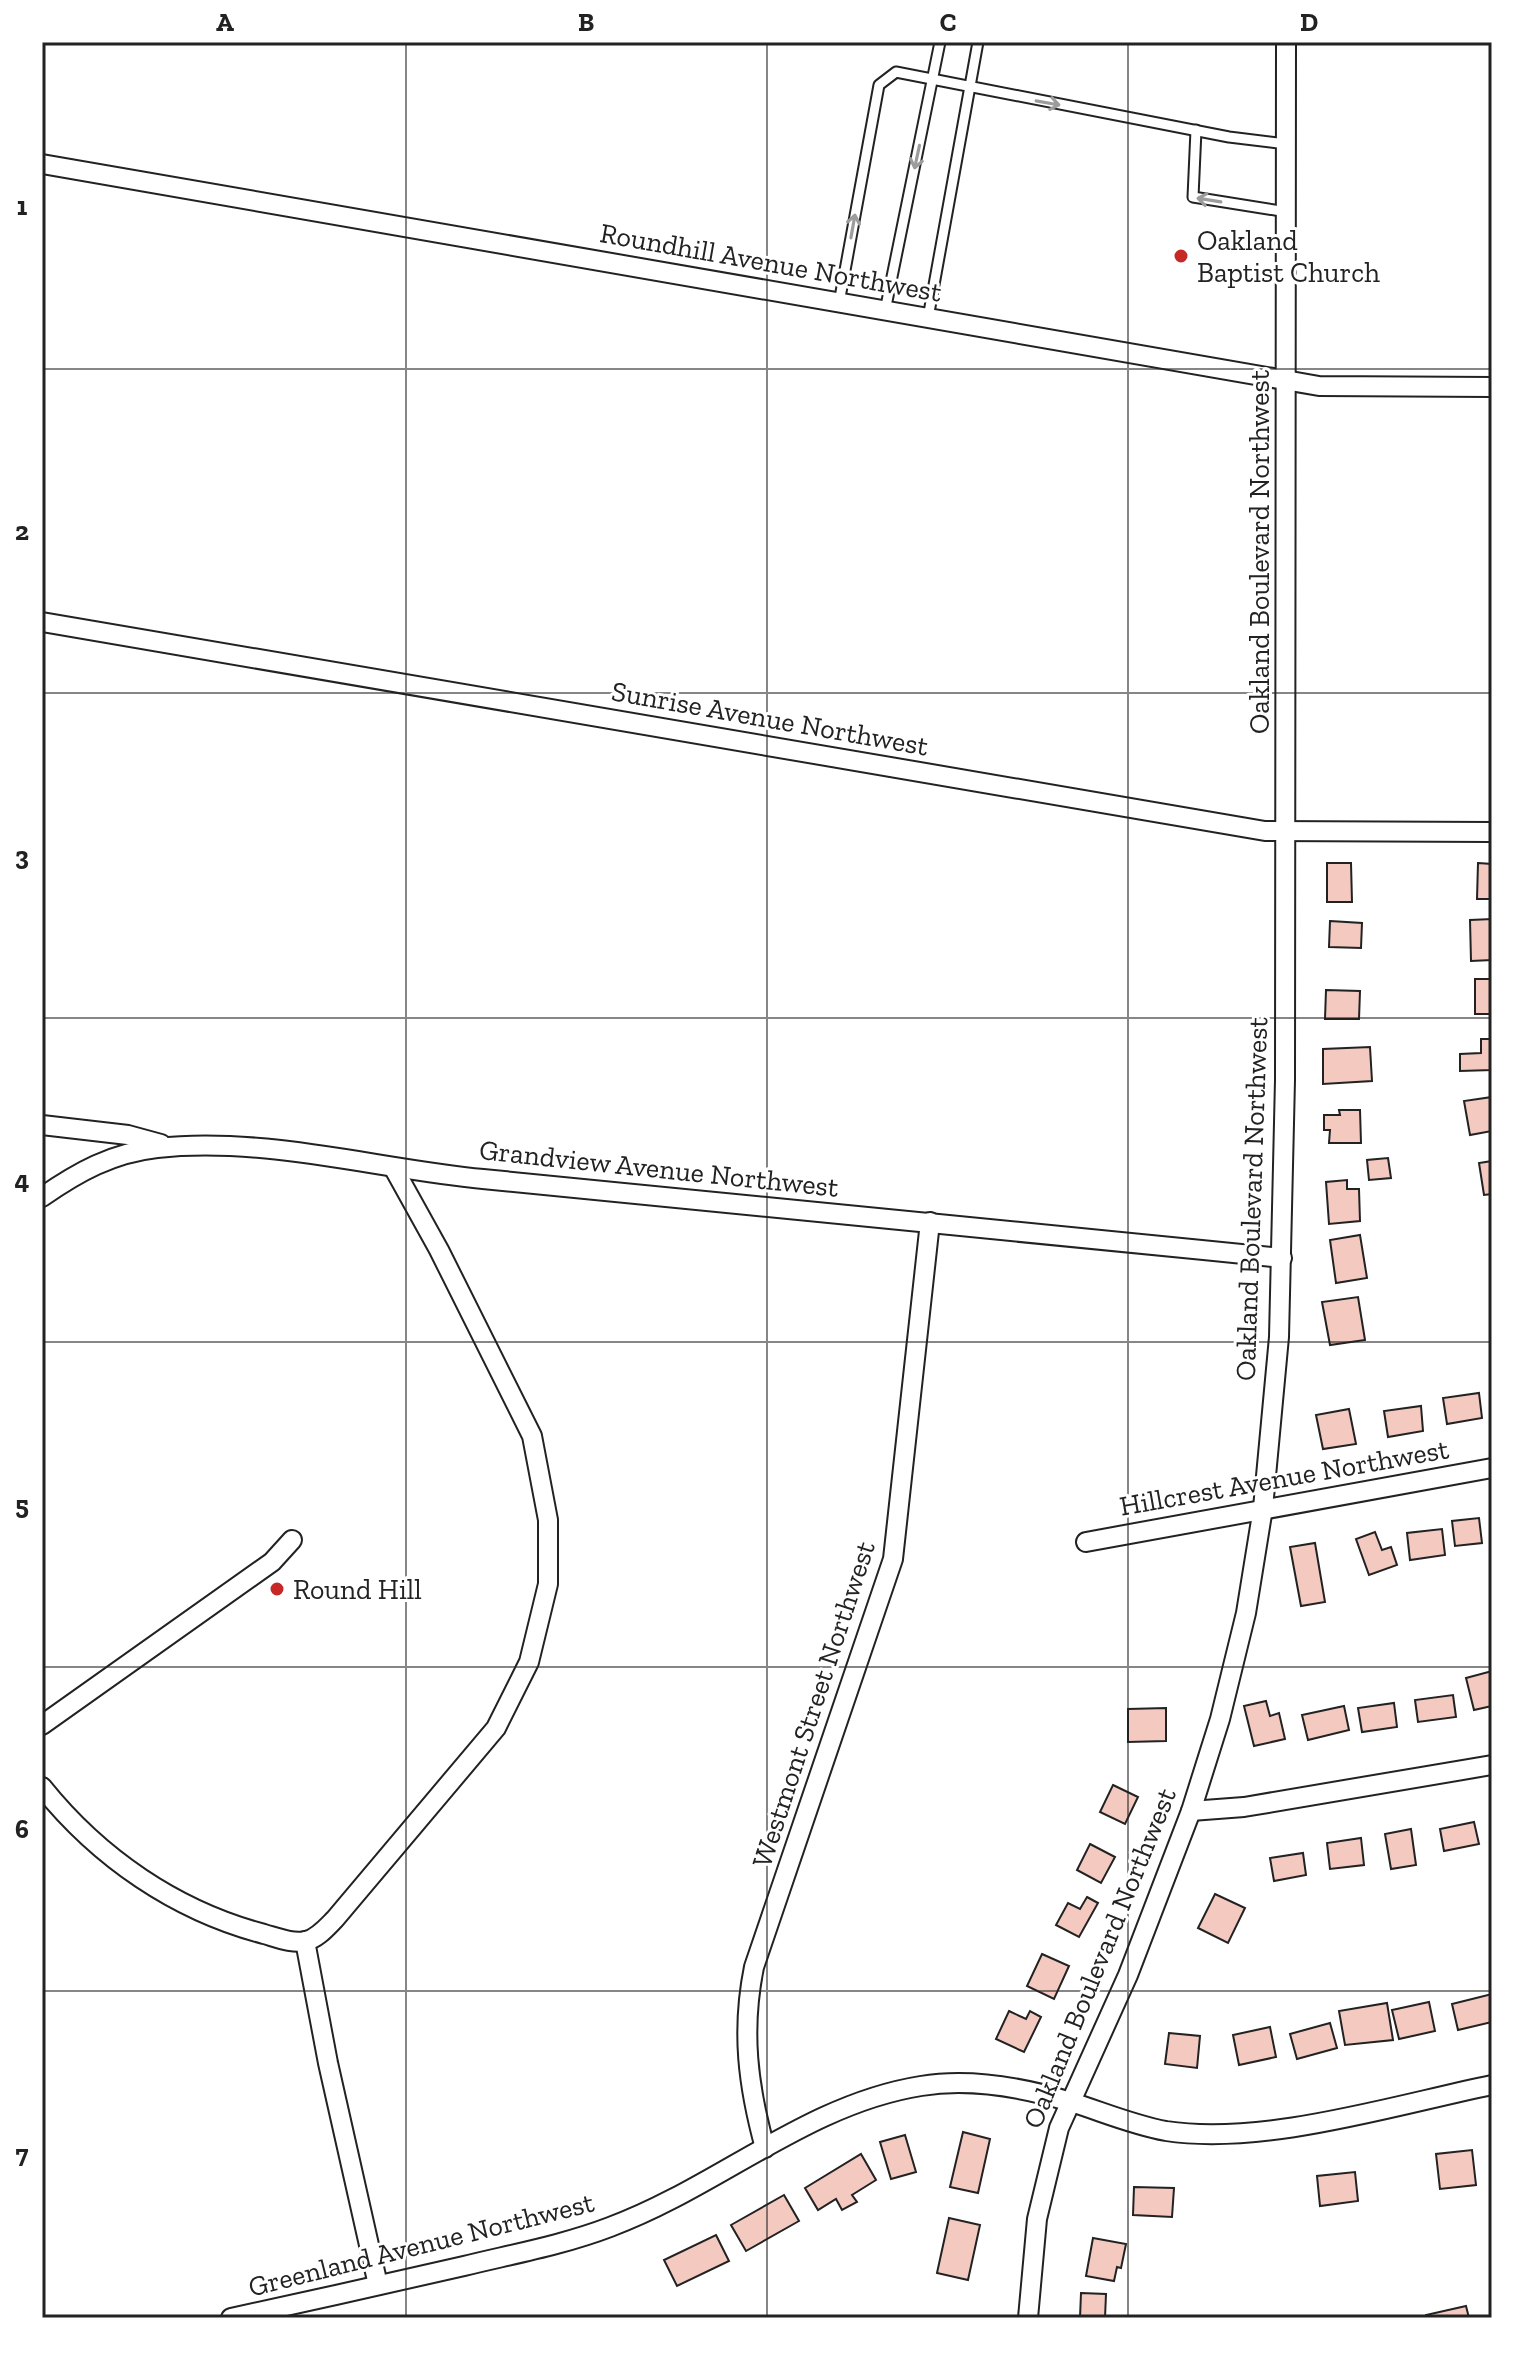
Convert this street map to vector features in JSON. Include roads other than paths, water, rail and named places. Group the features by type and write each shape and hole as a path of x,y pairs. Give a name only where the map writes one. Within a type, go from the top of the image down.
{"street":[{"name":"Oakland Boulevard Northwest","path":"1028,2318 1037,2219 1050,2160 1069,2102 1128,1975 1191,1811 1220,1719 1246,1613 1263,1508 1282,1258 1286,832 1286,42"},
{"name":"Roundhill Avenue Northwest","path":"42,164 1319,386 1492,387"},
{"name":"Sunrise Avenue Northwest","path":"42,622 1286,832 1492,832"},
{"path":"42,1125 128,1135 172,1147"},
{"name":"Grandview Avenue Northwest","path":"42,1197 95,1164 125,1154 172,1147 222,1147 470,1178 1282,1258"},
{"path":"42,1787 88,1836 159,1891 196,1910 251,1930 295,1942 305,1941 315,1937 335,1919 496,1728 529,1662 548,1584 548,1520 542,1474 532,1436 439,1250 393,1167"},
{"name":"Westmont Street Northwest","path":"765,2148 749,2083 745,2049 747,2000 754,1967 893,1559 930,1222"},
{"name":"Hillcrest Avenue Northwest","path":"1086,1542 1492,1468"},
{"path":"42,1725 272,1562 292,1540"},
{"path":"1191,1811 1244,1807 1492,1765"},
{"path":"305,1941 328,2063 378,2285"},
{"name":"Greenland Avenue Northwest","path":"231,2318 552,2245 610,2227 664,2205 859,2100 927,2085 1017,2089 1165,2131 1242,2133 1492,2085"}],"lane":[{"path":"885,311 940,42"},
{"path":"928,318 978,42"},
{"path":"839,303 879,85 896,72 971,89 1286,144"},
{"path":"1196,130 1193,197 1287,212"}],"place":[{"name":"Oakland Baptist Church","path":"1181,256"},
{"name":"Round Hill","path":"277,1589"}]}
